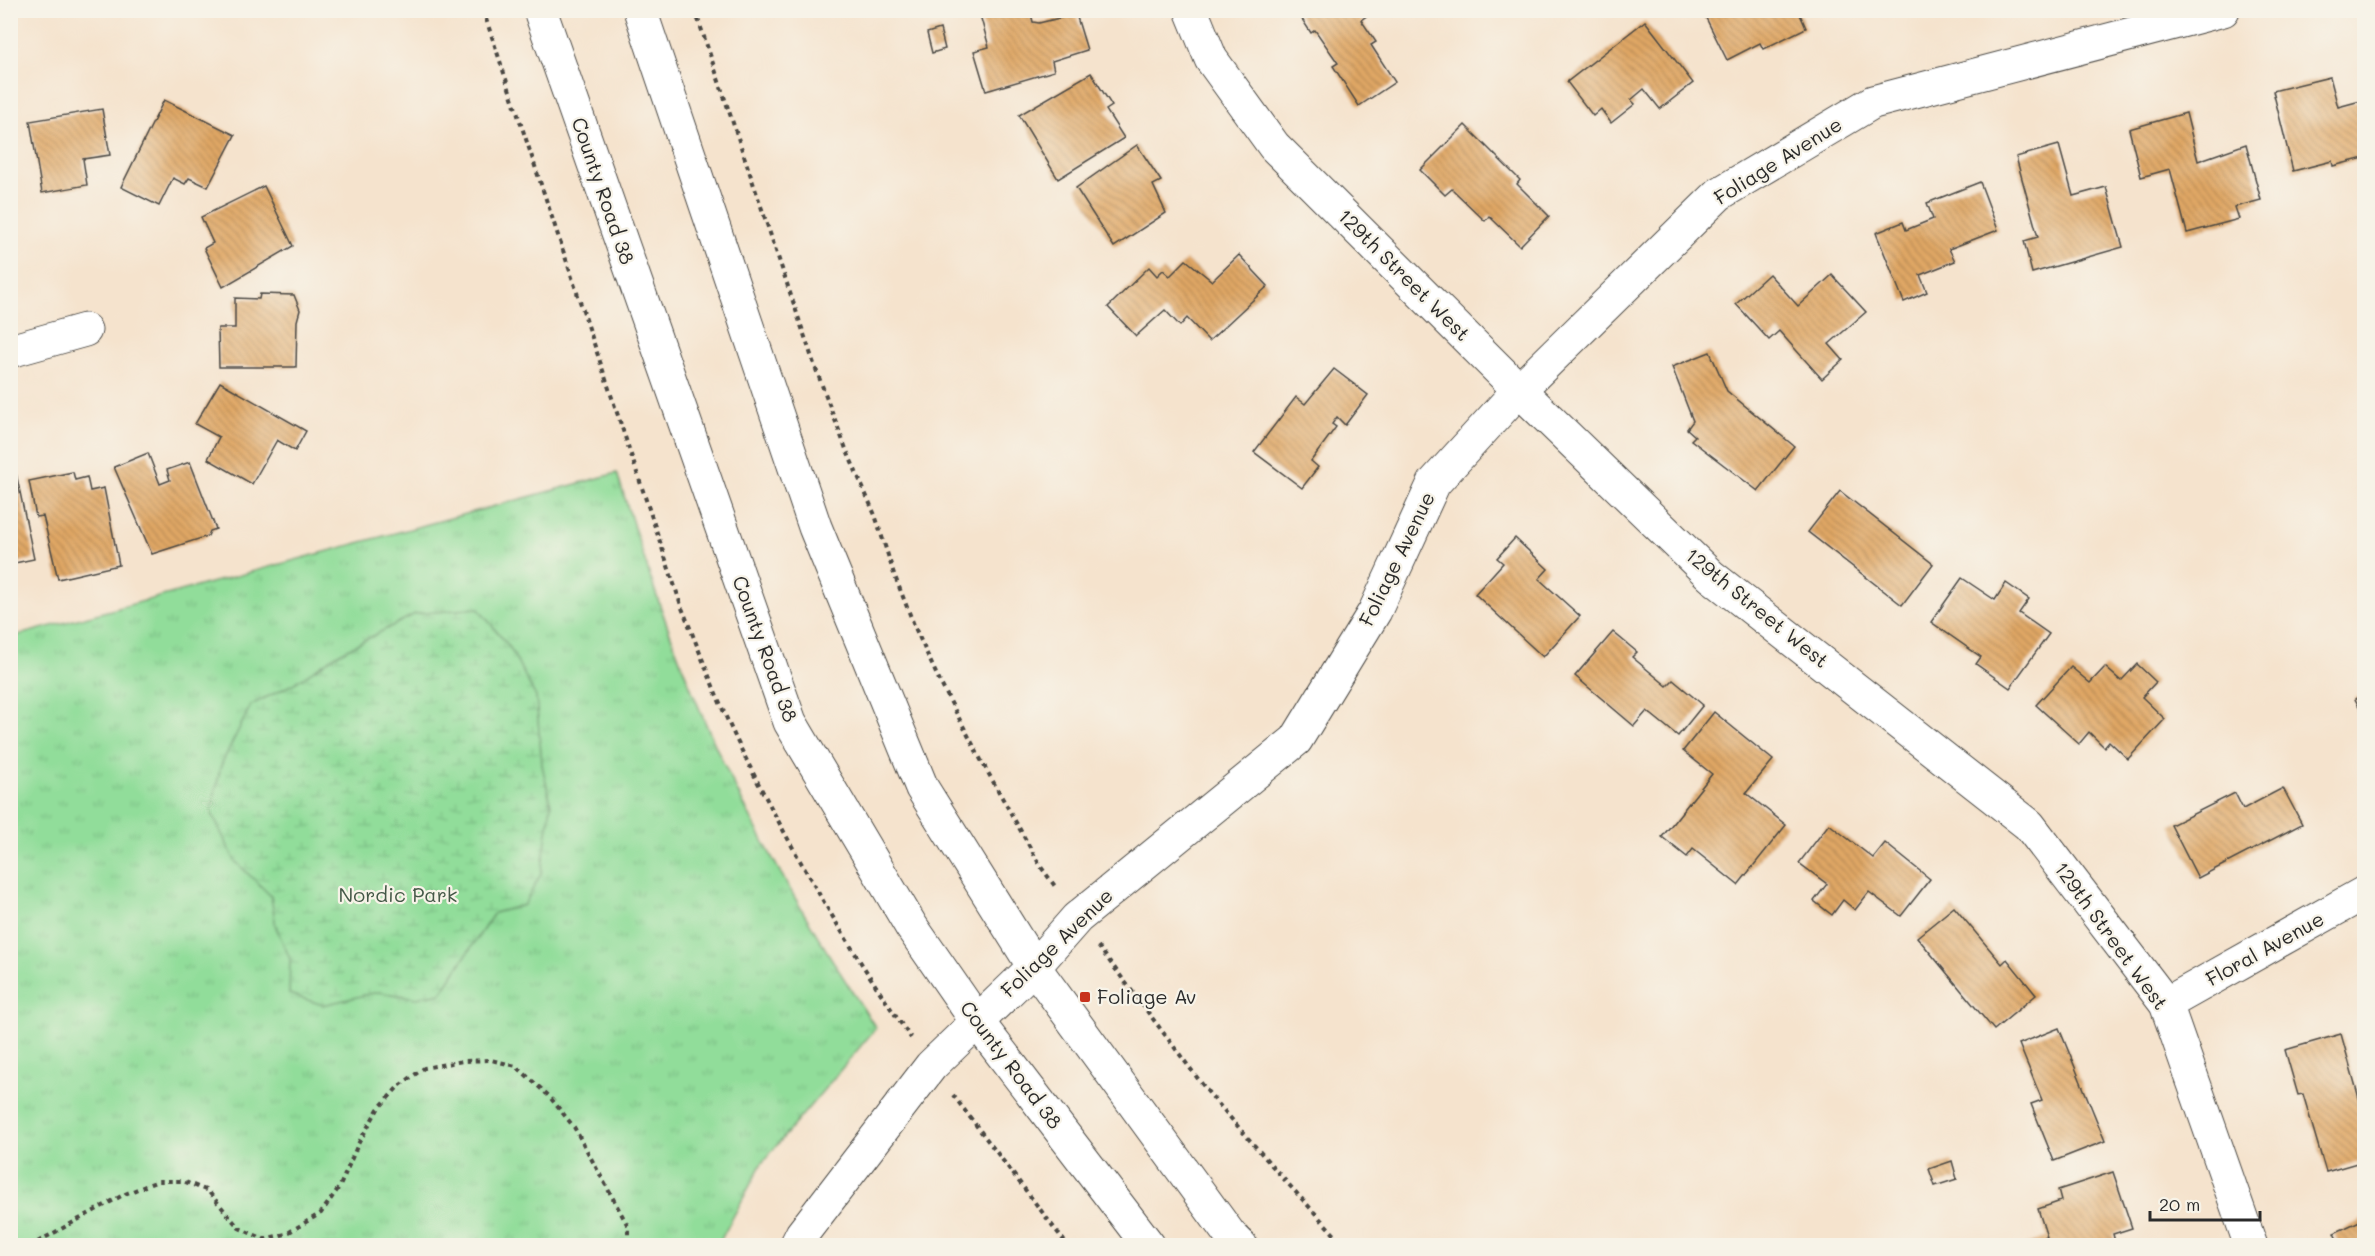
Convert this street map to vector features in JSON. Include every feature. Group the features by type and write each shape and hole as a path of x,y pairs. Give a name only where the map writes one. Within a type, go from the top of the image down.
{"street":[{"name":"County Road 38","path":"540,10 790,722 911,926 976,1020 1149,1245"},
{"path":"640,10 815,527 922,788 1034,967 1223,1226 1241,1245"},
{"name":"129th Street West","path":"1191,10 1211,59 1274,146 1519,390 1712,576 2029,825 2166,1004 2251,1245"},
{"name":"Foliage Avenue","path":"796,1245 802,1234 931,1066 976,1020 1034,967 1077,918 1296,740 1375,611 1434,483 1519,390 1719,194 1873,102 2223,10"},
{"path":"10,351 85,330"},
{"name":"Floral Avenue","path":"2166,1004 2364,893"}],"path":[{"path":"483,10 682,608 744,754 834,919 886,1001 931,1066 1068,1245"},
{"path":"695,10 814,364 846,449 875,515 894,574 916,630 945,692 1041,867 1077,918 1208,1092 1345,1245"},
{"path":"30,1245 125,1194 158,1181 183,1181 208,1191 239,1228 264,1239 286,1234 321,1213 340,1186 358,1144 378,1109 399,1086 423,1068 481,1060 516,1066 549,1096 574,1127 628,1226 628,1245"}],"green space":[{"name":"Nordic Park","path":"617,473 665,618 706,725 722,760 794,897 876,1028 762,1163 718,1245 11,1246 11,637"},
{"path":"478,608 510,648 536,697 542,765 551,805 541,874 524,905 494,913 441,993 417,998 378,992 323,1005 289,994 290,959 276,927 271,896 235,861 211,812 221,765 251,705 293,684 338,654 415,614"}],"building":[{"path":"995,10 1030,10 1033,22 1039,23 1076,14 1087,50 1052,61 1054,71 986,91 974,51 989,47 980,15"},
{"path":"1296,10 1375,10 1361,20 1376,42 1371,45 1395,82 1359,106 1333,66 1338,63 1315,30 1311,33"},
{"path":"1702,10 1798,10 1806,28 1763,49 1760,43 1727,60"},
{"path":"1645,21 1693,83 1660,109 1644,89 1631,100 1635,104 1611,123 1601,109 1593,116 1567,82"},
{"path":"940,29 945,49 932,53 927,33"},
{"path":"1091,73 1112,106 1106,110 1124,138 1058,179 1019,115"},
{"path":"2330,77 2338,107 2364,100 2364,158 2333,166 2332,161 2293,171 2273,91"},
{"path":"164,100 235,135 208,187 189,178 185,184 173,178 159,206 121,187"},
{"path":"102,109 110,155 83,159 87,185 42,193 30,121"},
{"path":"2186,113 2198,161 2246,144 2261,200 2235,207 2239,219 2187,233 2170,169 2141,177 2129,129"},
{"path":"1465,125 1520,180 1517,184 1549,216 1520,246 1489,216 1485,221 1452,189 1445,195 1420,170"},
{"path":"1137,145 1161,181 1153,185 1166,213 1114,247 1076,188"},
{"path":"2059,145 2073,196 2106,187 2123,247 2032,273 2024,241 2038,237 2016,157"},
{"path":"1980,182 1998,230 1949,249 1955,261 1920,275 1927,292 1904,302 1876,233 1903,222 1906,230 1933,219 1927,203"},
{"path":"264,186 293,246 223,287 204,248 213,243 201,217"},
{"path":"1239,255 1268,286 1209,341 1187,318 1180,326 1165,310 1136,336 1108,307 1149,267 1157,276 1163,270 1170,276 1186,260 1212,281"},
{"path":"1769,274 1798,306 1832,275 1866,312 1829,344 1843,360 1822,379 1779,331 1769,340 1736,304"},
{"path":"260,294 294,295 300,310 297,321 296,367 219,367 218,328 235,328 235,298 259,299"},
{"path":"1710,352 1727,391 1794,446 1758,491 1691,440 1695,436 1687,429 1693,421 1672,367"},
{"path":"1334,369 1368,395 1345,425 1337,417 1332,424 1336,427 1311,461 1318,467 1302,488 1254,452 1296,397 1305,404"},
{"path":"220,382 306,431 295,451 277,440 252,484 208,459 219,437 195,424"},
{"path":"148,453 160,484 170,480 167,470 190,462 216,529 210,531 208,536 152,554 114,467"},
{"path":"73,472 75,480 87,477 90,491 104,488 119,565 58,579 43,516 36,517 29,481"},
{"path":"16,473 34,559 10,564 10,474"},
{"path":"1840,491 1933,564 1902,605 1808,532"},
{"path":"1515,538 1548,569 1539,579 1580,616 1543,657 1475,594 1503,563 1497,558"},
{"path":"1962,578 1995,600 2006,583 2029,599 2019,613 2049,634 2010,688 1976,664 1981,657 1931,622"},
{"path":"1613,632 1637,652 1632,657 1667,686 1673,680 1703,705 1678,736 1647,711 1634,726 1575,676"},
{"path":"2137,664 2156,682 2142,697 2165,719 2128,759 2109,741 2104,747 2089,732 2079,744 2036,705 2071,667 2090,683 2105,667 2121,681"},
{"path":"2364,693 2364,716 2355,699"},
{"path":"1714,712 1773,760 1746,793 1786,825 1738,885 1693,849 1687,857 1662,837 1712,774 1683,751"},
{"path":"2283,788 2302,824 2198,878 2171,825 2235,793 2243,809"},
{"path":"1829,824 1873,858 1885,843 1930,879 1901,916 1869,892 1855,910 1843,900 1832,915 1814,901 1827,884 1799,863"},
{"path":"1954,907 2002,964 2007,959 2036,995 1994,1030 1917,937"},
{"path":"2059,1028 2105,1141 2054,1161 2031,1104 2042,1100 2019,1044"},
{"path":"2341,1034 2364,1116 2364,1161 2326,1172 2303,1094 2298,1095 2285,1050"},
{"path":"1952,1161 1957,1179 1935,1186 1929,1169"},
{"path":"2113,1172 2132,1228 2113,1234 2116,1246 2022,1246 2047,1237 2038,1209 2061,1201 2058,1190"},
{"path":"2364,1219 2364,1246 2340,1246 2334,1233"}],"place":[{"name":"Foliage Av","path":"1085,997"}]}
